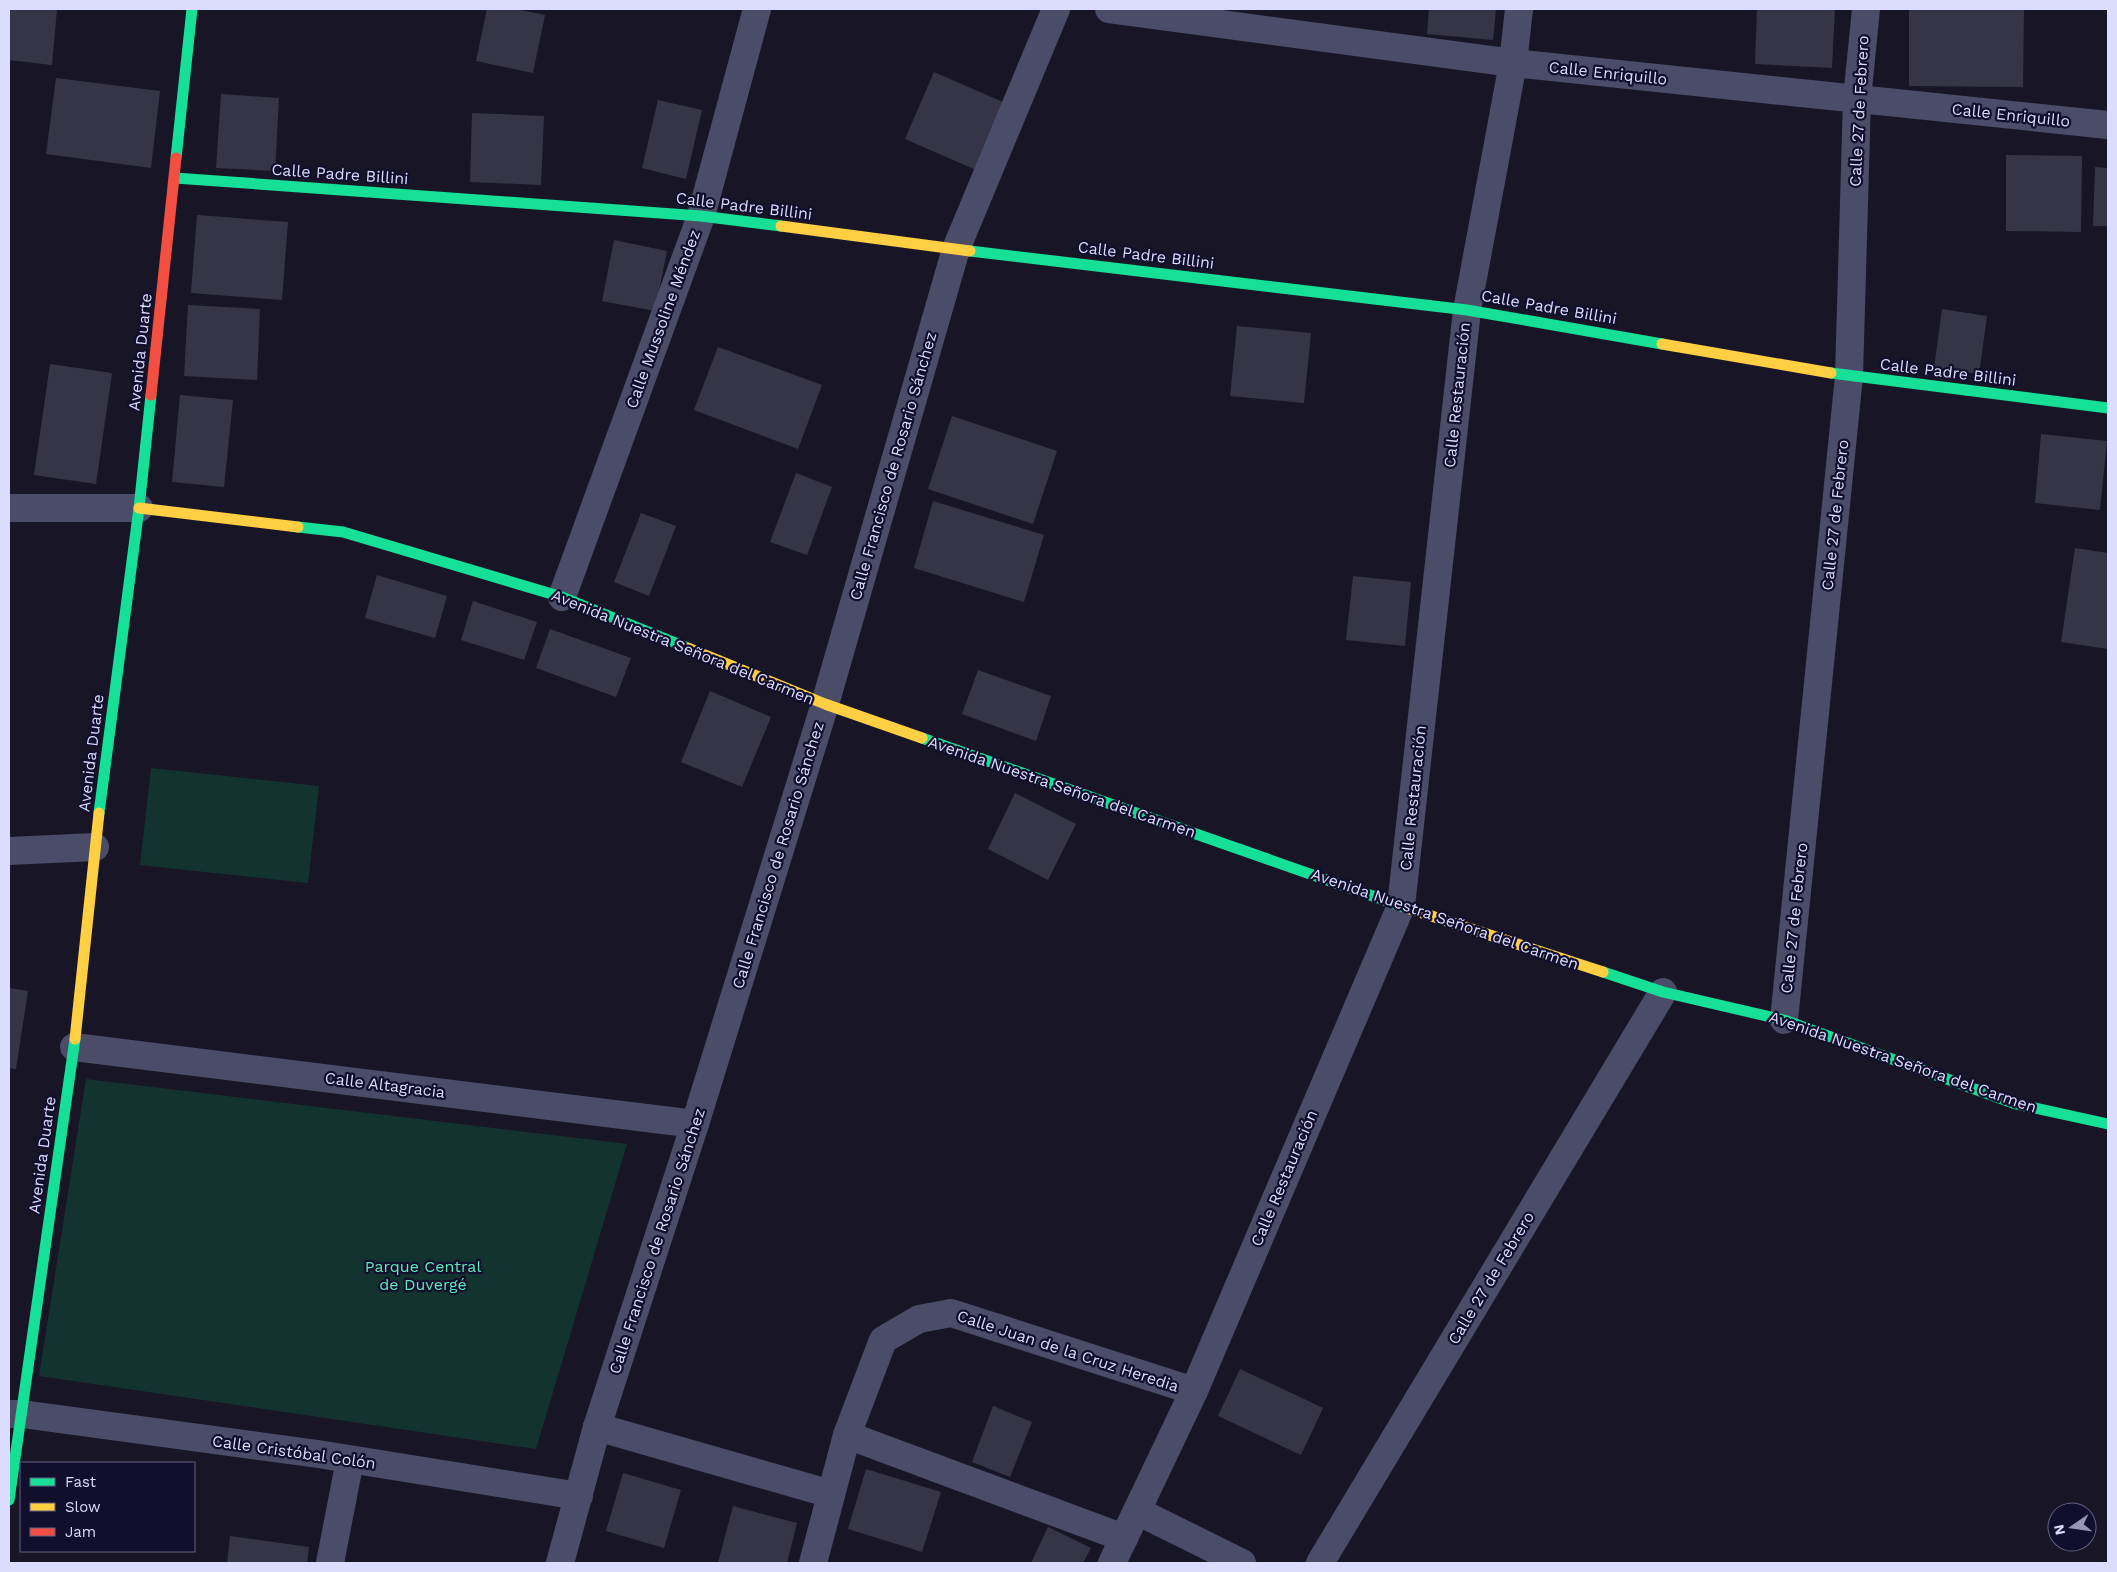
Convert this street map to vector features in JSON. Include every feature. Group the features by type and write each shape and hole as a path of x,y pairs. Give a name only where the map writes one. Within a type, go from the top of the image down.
{"main road":[{"name":"Avenida Duarte","path":"9,1500 15,1414 74,1047 95,847 139,508 176,178 192,9"},
{"name":"Calle Padre Billini","path":"176,178 701,216 956,249 1467,310 1849,376 2108,408"},
{"name":"Avenida Nuestra Señora del Carmen","path":"139,508 343,532 562,596 825,704 1401,906 1663,992 1784,1020 2016,1104 2108,1124"}],"street":[{"name":"Calle Mussoline Méndez","path":"562,596 701,216 757,9"},
{"name":"Calle Francisco de Rosario Sánchez","path":"560,1563 597,1427 695,1124 825,704 956,249 1056,9"},
{"name":"Calle Enriquillo","path":"1109,9 1513,63 2108,124"},
{"name":"Calle Restauración","path":"1112,1563 1194,1391 1401,906 1467,310 1513,63 1519,9"},
{"name":"Calle 27 de Febrero","path":"1784,1020 1849,376 1857,99 1866,9"},
{"name":"Avenida Nuestra Señora del Carmen","path":"9,508 139,508"},
{"path":"9,851 95,847"},
{"name":"Calle 27 de Febrero","path":"1320,1563 1663,992"},
{"name":"Calle Altagracia","path":"74,1047 695,1124"},
{"name":"Calle Juan de la Cruz Heredia","path":"813,1563 847,1435 883,1340 919,1319 951,1314 1194,1391"},
{"name":"Calle Cristóbal Colón","path":"15,1414 350,1460 579,1496"},
{"path":"597,1427 831,1494"},
{"path":"847,1435 1124,1538"},
{"path":"330,1563 350,1460"},
{"path":"1137,1511 1242,1563"}],"green space":[{"path":"151,768 319,786 308,883 140,865"},
{"name":"Parque Central de Duvergé","path":"86,1079 627,1144 536,1449 39,1376"}],"building":[{"path":"9,9 57,9 52,65 9,60"},
{"path":"487,9 515,9 545,15 533,73 476,61"},
{"path":"1429,9 1496,9 1493,40 1427,34"},
{"path":"1757,9 1835,9 1832,68 1755,64"},
{"path":"1909,9 2024,10 2023,87 1909,86"},
{"path":"934,72 1012,106 983,173 905,139"},
{"path":"56,78 160,91 151,168 46,154"},
{"path":"221,94 279,98 275,171 216,168"},
{"path":"658,100 702,110 686,179 642,168"},
{"path":"472,113 544,116 541,185 470,182"},
{"path":"2006,155 2082,156 2081,232 2006,231"},
{"path":"2095,167 2108,168 2108,226 2093,226"},
{"path":"197,215 288,222 282,300 191,293"},
{"path":"614,240 667,251 655,311 602,301"},
{"path":"188,305 260,309 257,380 184,376"},
{"path":"1942,309 1987,316 1979,374 1934,368"},
{"path":"1237,326 1311,333 1304,403 1230,396"},
{"path":"718,347 822,385 798,449 694,410"},
{"path":"50,364 112,373 96,484 34,475"},
{"path":"180,395 233,400 224,487 172,482"},
{"path":"952,416 1057,451 1033,524 928,489"},
{"path":"2041,434 2107,441 2100,510 2035,503"},
{"path":"796,473 832,487 807,555 770,542"},
{"path":"933,501 1044,535 1024,602 914,568"},
{"path":"641,513 676,526 649,596 614,582"},
{"path":"2075,548 2108,553 2108,649 2061,642"},
{"path":"377,575 447,596 435,638 365,618"},
{"path":"1353,576 1411,582 1405,646 1346,640"},
{"path":"473,601 537,622 524,660 461,640"},
{"path":"550,629 631,658 616,697 536,668"},
{"path":"978,670 1051,696 1036,741 962,714"},
{"path":"710,691 771,717 742,787 681,762"},
{"path":"1015,793 1076,824 1048,880 988,849"},
{"path":"9,988 28,991 16,1069 9,1068"},
{"path":"1240,1369 1323,1408 1301,1455 1218,1416"},
{"path":"993,1406 1032,1422 1010,1477 972,1462"},
{"path":"866,1469 941,1492 922,1552 848,1529"},
{"path":"623,1473 681,1490 664,1548 606,1531"},
{"path":"733,1506 797,1523 787,1563 718,1563"},
{"path":"1048,1527 1091,1548 1083,1563 1031,1563"},
{"path":"230,1536 309,1547 307,1563 227,1563"}],"traffic: fast":[{"path":"176,158 192,9"},
{"path":"175,178 701,216 781,226"},
{"path":"970,251 1467,310 1662,344"},
{"path":"1831,373 2108,408"},
{"path":"99,813 139,508 151,395"},
{"path":"298,527 343,532 562,597 688,648"},
{"path":"922,738 1407,908"},
{"path":"1603,972 1663,992 1784,1020 2016,1104 2108,1124"},
{"path":"9,1500 75,1039"}],"traffic: slow":[{"path":"781,226 970,251"},
{"path":"1662,344 1831,373"},
{"path":"139,508 298,527"},
{"path":"688,648 825,704 922,738"},
{"path":"75,1039 99,813"},
{"path":"1407,908 1603,972"}],"traffic: jam":[{"path":"151,395 176,158"}]}
